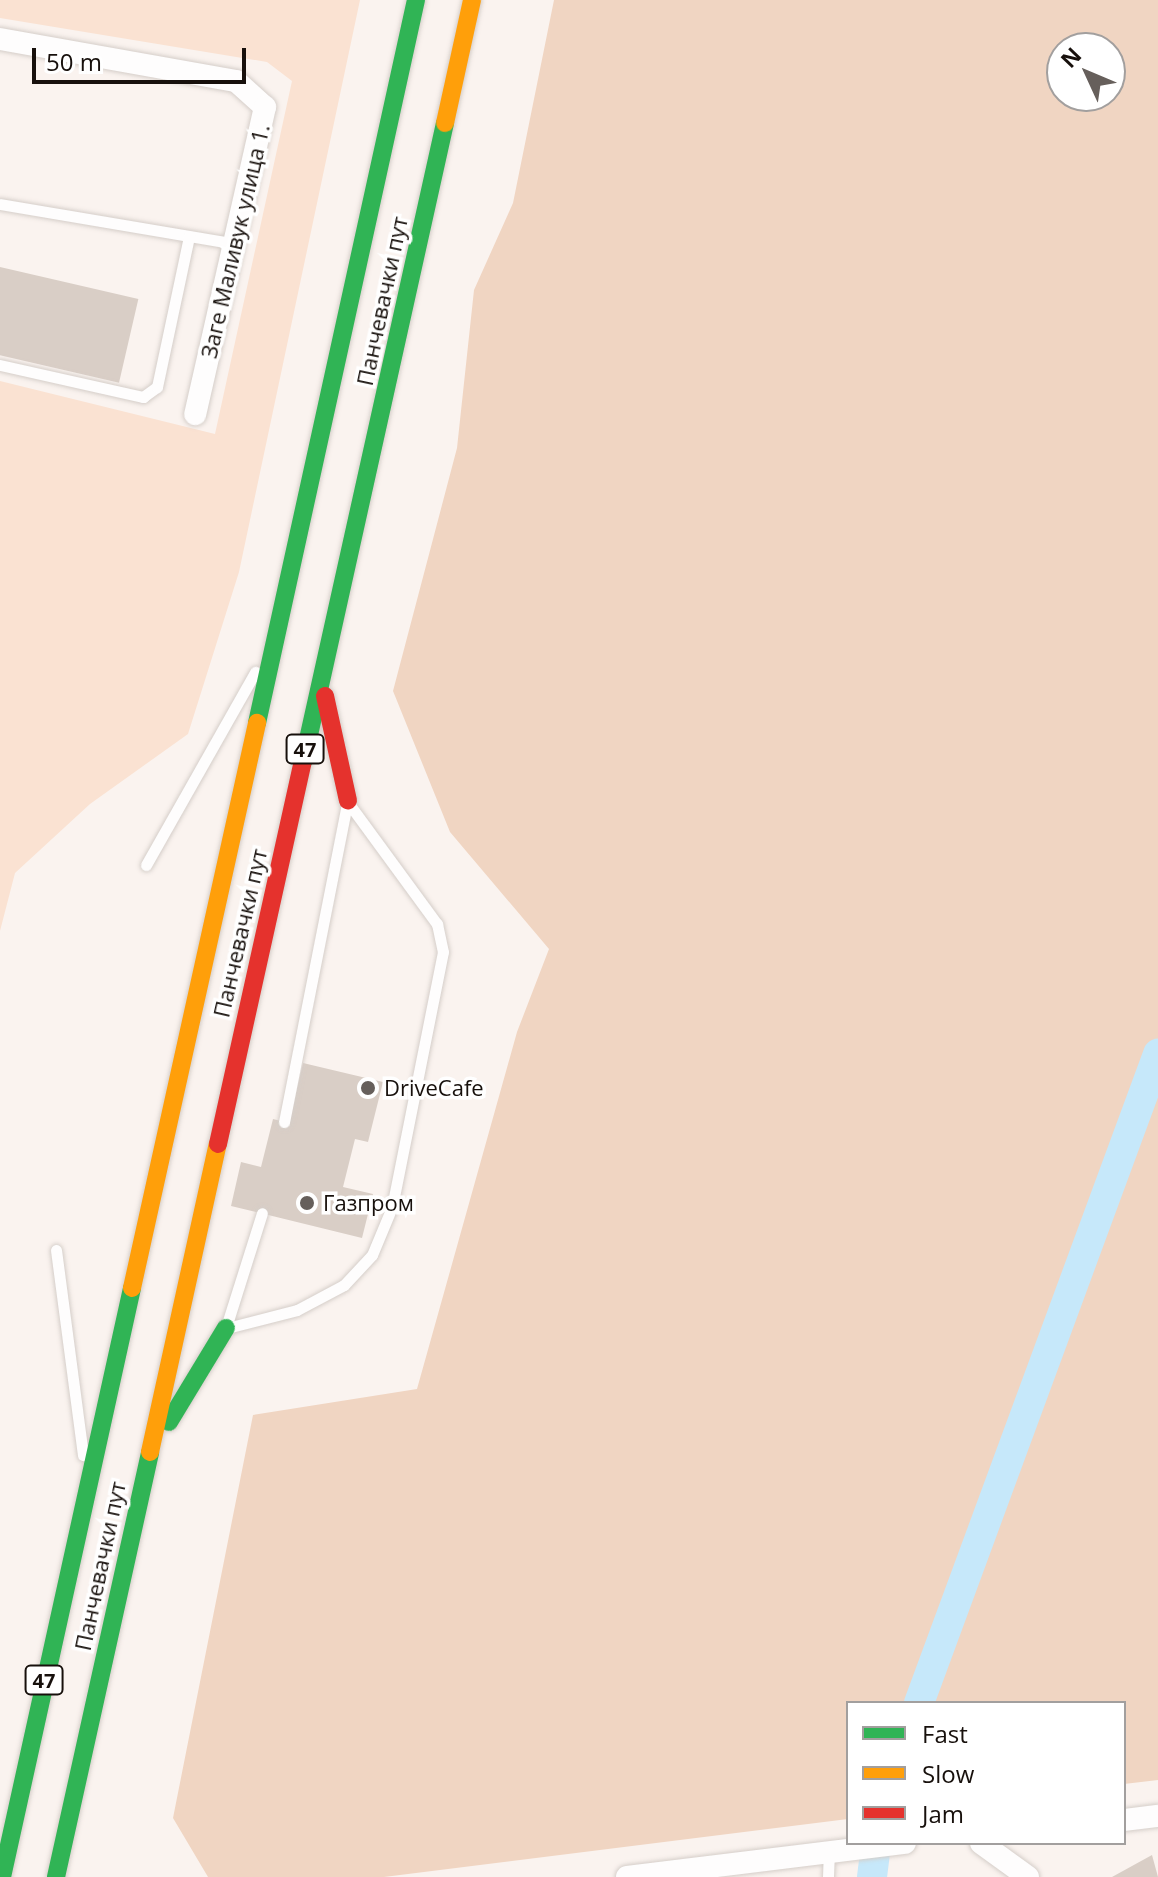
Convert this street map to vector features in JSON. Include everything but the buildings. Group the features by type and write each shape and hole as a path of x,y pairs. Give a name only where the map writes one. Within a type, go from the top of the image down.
{"main road":[{"name":"Панчевачки пут","path":"2,1877 86,1483 416,0"},
{"name":"Панчевачки пут","path":"56,1877 472,0"},
{"path":"325,661 324,710 348,801"},
{"path":"139,1497 175,1406 226,1328"}],"street":[{"name":"Заге Маливук улица 1.","path":"0,39 236,81 258,94 263,128 195,414"},
{"path":"1126,1820 1158,1816"},
{"path":"631,1877 886,1845"},
{"path":"984,1845 1028,1877"}],"lane":[{"path":"0,204 237,244"},
{"path":"0,365 143,397 157,387 189,236"},
{"path":"146,865 273,640"},
{"path":"284,1122 348,801"},
{"path":"226,1328 297,1310 344,1285 372,1255 392,1207 443,952 437,924 348,801"},
{"path":"226,1328 262,1213"},
{"path":"56,1250 86,1483"},
{"path":"828,1877 838,1850"}],"shaded area":[{"path":"0,0 360,0 239,572 188,734 90,804 15,873 0,931 0,381 215,434 292,81 267,62 0,18"},
{"path":"554,0 1158,0 1158,1780 1126,1784 1126,1701 846,1701 846,1819 384,1877 208,1877 173,1818 253,1415 417,1389 517,1032 549,949 450,832 393,691 457,448 474,290 513,203"}],"waterway":[{"path":"920,1701 1158,1054"},
{"path":"872,1877 876,1845"}],"traffic: fast":[{"path":"257,723 416,0"},
{"path":"303,762 445,123"},
{"path":"2,1877 132,1288"},
{"path":"169,1422 226,1328"},
{"path":"56,1877 150,1452"}],"traffic: slow":[{"path":"445,123 472,0"},
{"path":"132,1288 257,723"},
{"path":"150,1452 218,1144"}],"traffic: jam":[{"path":"325,696 348,801"},
{"path":"218,1144 303,762"}],"place":[{"name":"DriveCafe","path":"368,1088"},
{"name":"Газпром","path":"307,1203"}]}
